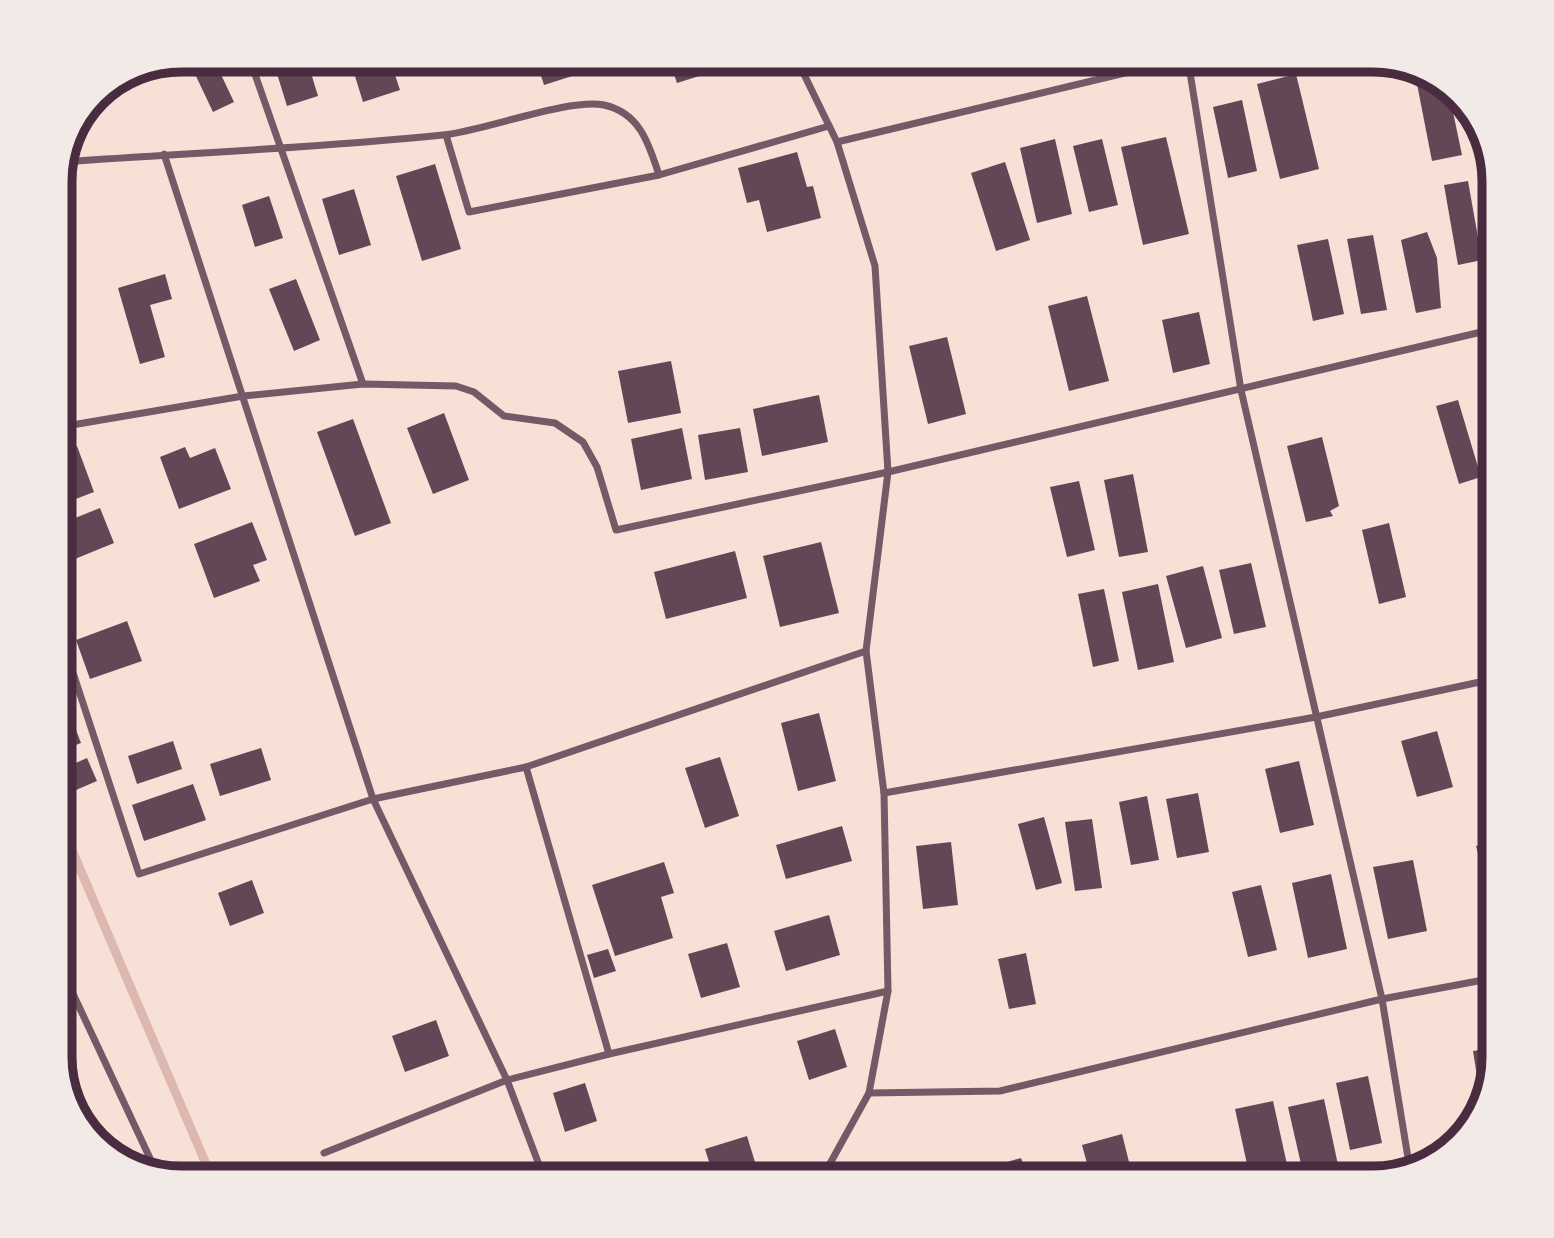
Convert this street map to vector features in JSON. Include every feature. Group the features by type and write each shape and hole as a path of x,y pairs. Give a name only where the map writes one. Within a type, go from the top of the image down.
{"street":[{"path":"254,72 363,384"},
{"path":"803,72 837,142 875,266 888,472 866,651 884,793 888,991 869,1093 829,1166"},
{"path":"837,142 1129,72"},
{"path":"1190,72 1241,390 1382,999 1408,1160"},
{"path":"74,161 446,135 589,103 618,109 638,125 650,145 659,175"},
{"path":"446,135 469,212 659,175 829,126"},
{"path":"164,155 373,799 507,1080 539,1166"},
{"path":"72,425 243,396 363,384 456,386 474,392 504,416 555,423 583,442 597,467 616,530 888,472 1482,332"},
{"path":"72,669 139,874 373,799 526,767 866,651"},
{"path":"884,793 1316,717 1482,682"},
{"path":"526,767 609,1054"},
{"path":"869,1093 1000,1091 1382,999 1482,980"},
{"path":"324,1153 507,1080 609,1054 888,991"},
{"path":"72,993 152,1162"}],"building":[{"path":"220,72 234,102 213,112 195,74"},
{"path":"276,72 311,72 318,96 287,106"},
{"path":"354,72 394,72 400,90 363,102"},
{"path":"540,72 585,72 544,85"},
{"path":"673,72 712,72 677,83"},
{"path":"1296,74 1319,169 1280,179 1257,84"},
{"path":"1417,84 1428,86 1452,106 1462,155 1432,161"},
{"path":"1242,100 1257,171 1228,178 1213,107"},
{"path":"1166,137 1189,234 1143,245 1121,147"},
{"path":"1055,139 1072,214 1037,223 1020,148"},
{"path":"1102,139 1118,205 1089,212 1073,146"},
{"path":"797,152 807,187 813,186 821,218 767,232 759,200 747,203 738,168"},
{"path":"1005,162 1030,240 996,251 971,173"},
{"path":"435,164 461,249 422,261 396,176"},
{"path":"1468,181 1482,260 1458,265 1444,185"},
{"path":"354,189 371,245 339,255 322,199"},
{"path":"269,196 283,238 255,247 242,205"},
{"path":"1427,232 1437,258 1441,308 1416,313 1401,240"},
{"path":"1373,235 1387,310 1361,314 1347,239"},
{"path":"1328,239 1344,314 1313,321 1297,245"},
{"path":"165,274 172,299 150,305 165,357 140,364 118,288"},
{"path":"296,279 320,340 294,351 269,289"},
{"path":"1087,296 1109,381 1069,391 1048,306"},
{"path":"1199,312 1210,364 1173,373 1162,320"},
{"path":"947,337 966,414 928,424 909,346"},
{"path":"671,361 681,413 628,423 618,371"},
{"path":"819,395 828,442 762,456 753,409"},
{"path":"1458,400 1481,477 1459,484 1436,406"},
{"path":"444,413 469,480 433,494 407,428"},
{"path":"353,419 391,523 355,536 317,432"},
{"path":"682,428 692,479 641,490 631,439"},
{"path":"740,428 748,472 705,480 698,435"},
{"path":"1322,437 1339,506 1330,511 1333,516 1306,522 1287,446"},
{"path":"77,446 94,492 72,500 72,448"},
{"path":"185,447 190,458 215,448 231,489 179,509 160,457"},
{"path":"1133,474 1148,552 1119,557 1104,480"},
{"path":"1079,481 1095,550 1067,557 1050,487"},
{"path":"100,508 114,543 72,560 72,519"},
{"path":"252,522 267,560 253,565 260,581 214,598 194,544"},
{"path":"1389,523 1406,597 1379,604 1362,530"},
{"path":"821,542 839,613 780,627 763,556"},
{"path":"735,551 747,598 666,619 654,572"},
{"path":"1251,563 1266,627 1234,634 1219,570"},
{"path":"1203,566 1222,638 1186,648 1166,576"},
{"path":"1158,584 1174,662 1138,670 1122,592"},
{"path":"1104,589 1119,661 1093,667 1078,594"},
{"path":"127,621 142,661 90,679 76,640"},
{"path":"819,713 836,781 798,791 781,723"},
{"path":"72,719 81,743 72,746"},
{"path":"1437,731 1453,787 1417,797 1401,741"},
{"path":"173,741 182,769 137,784 128,756"},
{"path":"261,748 271,780 220,796 210,764"},
{"path":"720,757 739,816 705,828 685,768"},
{"path":"87,758 97,781 72,792 72,765"},
{"path":"1299,761 1314,825 1280,833 1265,769"},
{"path":"193,784 206,820 144,841 132,805"},
{"path":"1198,793 1209,852 1177,858 1166,799"},
{"path":"1147,796 1159,860 1131,865 1119,802"},
{"path":"1044,817 1062,883 1036,890 1018,824"},
{"path":"1092,819 1102,888 1075,891 1065,822"},
{"path":"842,826 852,861 786,879 776,845"},
{"path":"951,842 958,905 923,909 916,846"},
{"path":"1482,845 1482,869 1476,846"},
{"path":"1413,860 1427,931 1388,939 1373,867"},
{"path":"664,862 674,893 661,897 673,938 615,956 592,885"},
{"path":"1331,874 1347,949 1308,958 1292,883"},
{"path":"252,880 264,913 230,926 218,893"},
{"path":"1261,885 1277,950 1248,957 1232,892"},
{"path":"829,915 840,955 786,971 774,931"},
{"path":"727,943 740,987 701,998 688,954"},
{"path":"608,949 616,971 594,978 587,955"},
{"path":"1026,953 1036,1004 1009,1009 998,959"},
{"path":"436,1020 449,1056 405,1072 392,1036"},
{"path":"835,1029 847,1067 809,1080 797,1041"},
{"path":"1482,1050 1478,1084 1473,1051"},
{"path":"1368,1076 1382,1143 1350,1150 1336,1083"},
{"path":"585,1083 597,1121 565,1132 553,1093"},
{"path":"1324,1099 1338,1165 1301,1166 1288,1107"},
{"path":"1273,1101 1287,1166 1247,1166 1235,1109"},
{"path":"1122,1134 1130,1166 1088,1166 1082,1145"},
{"path":"747,1136 756,1166 710,1166 705,1149"},
{"path":"1021,1158 1024,1166 993,1166"}],"waterway":[{"path":"72,850 207,1166"}]}
